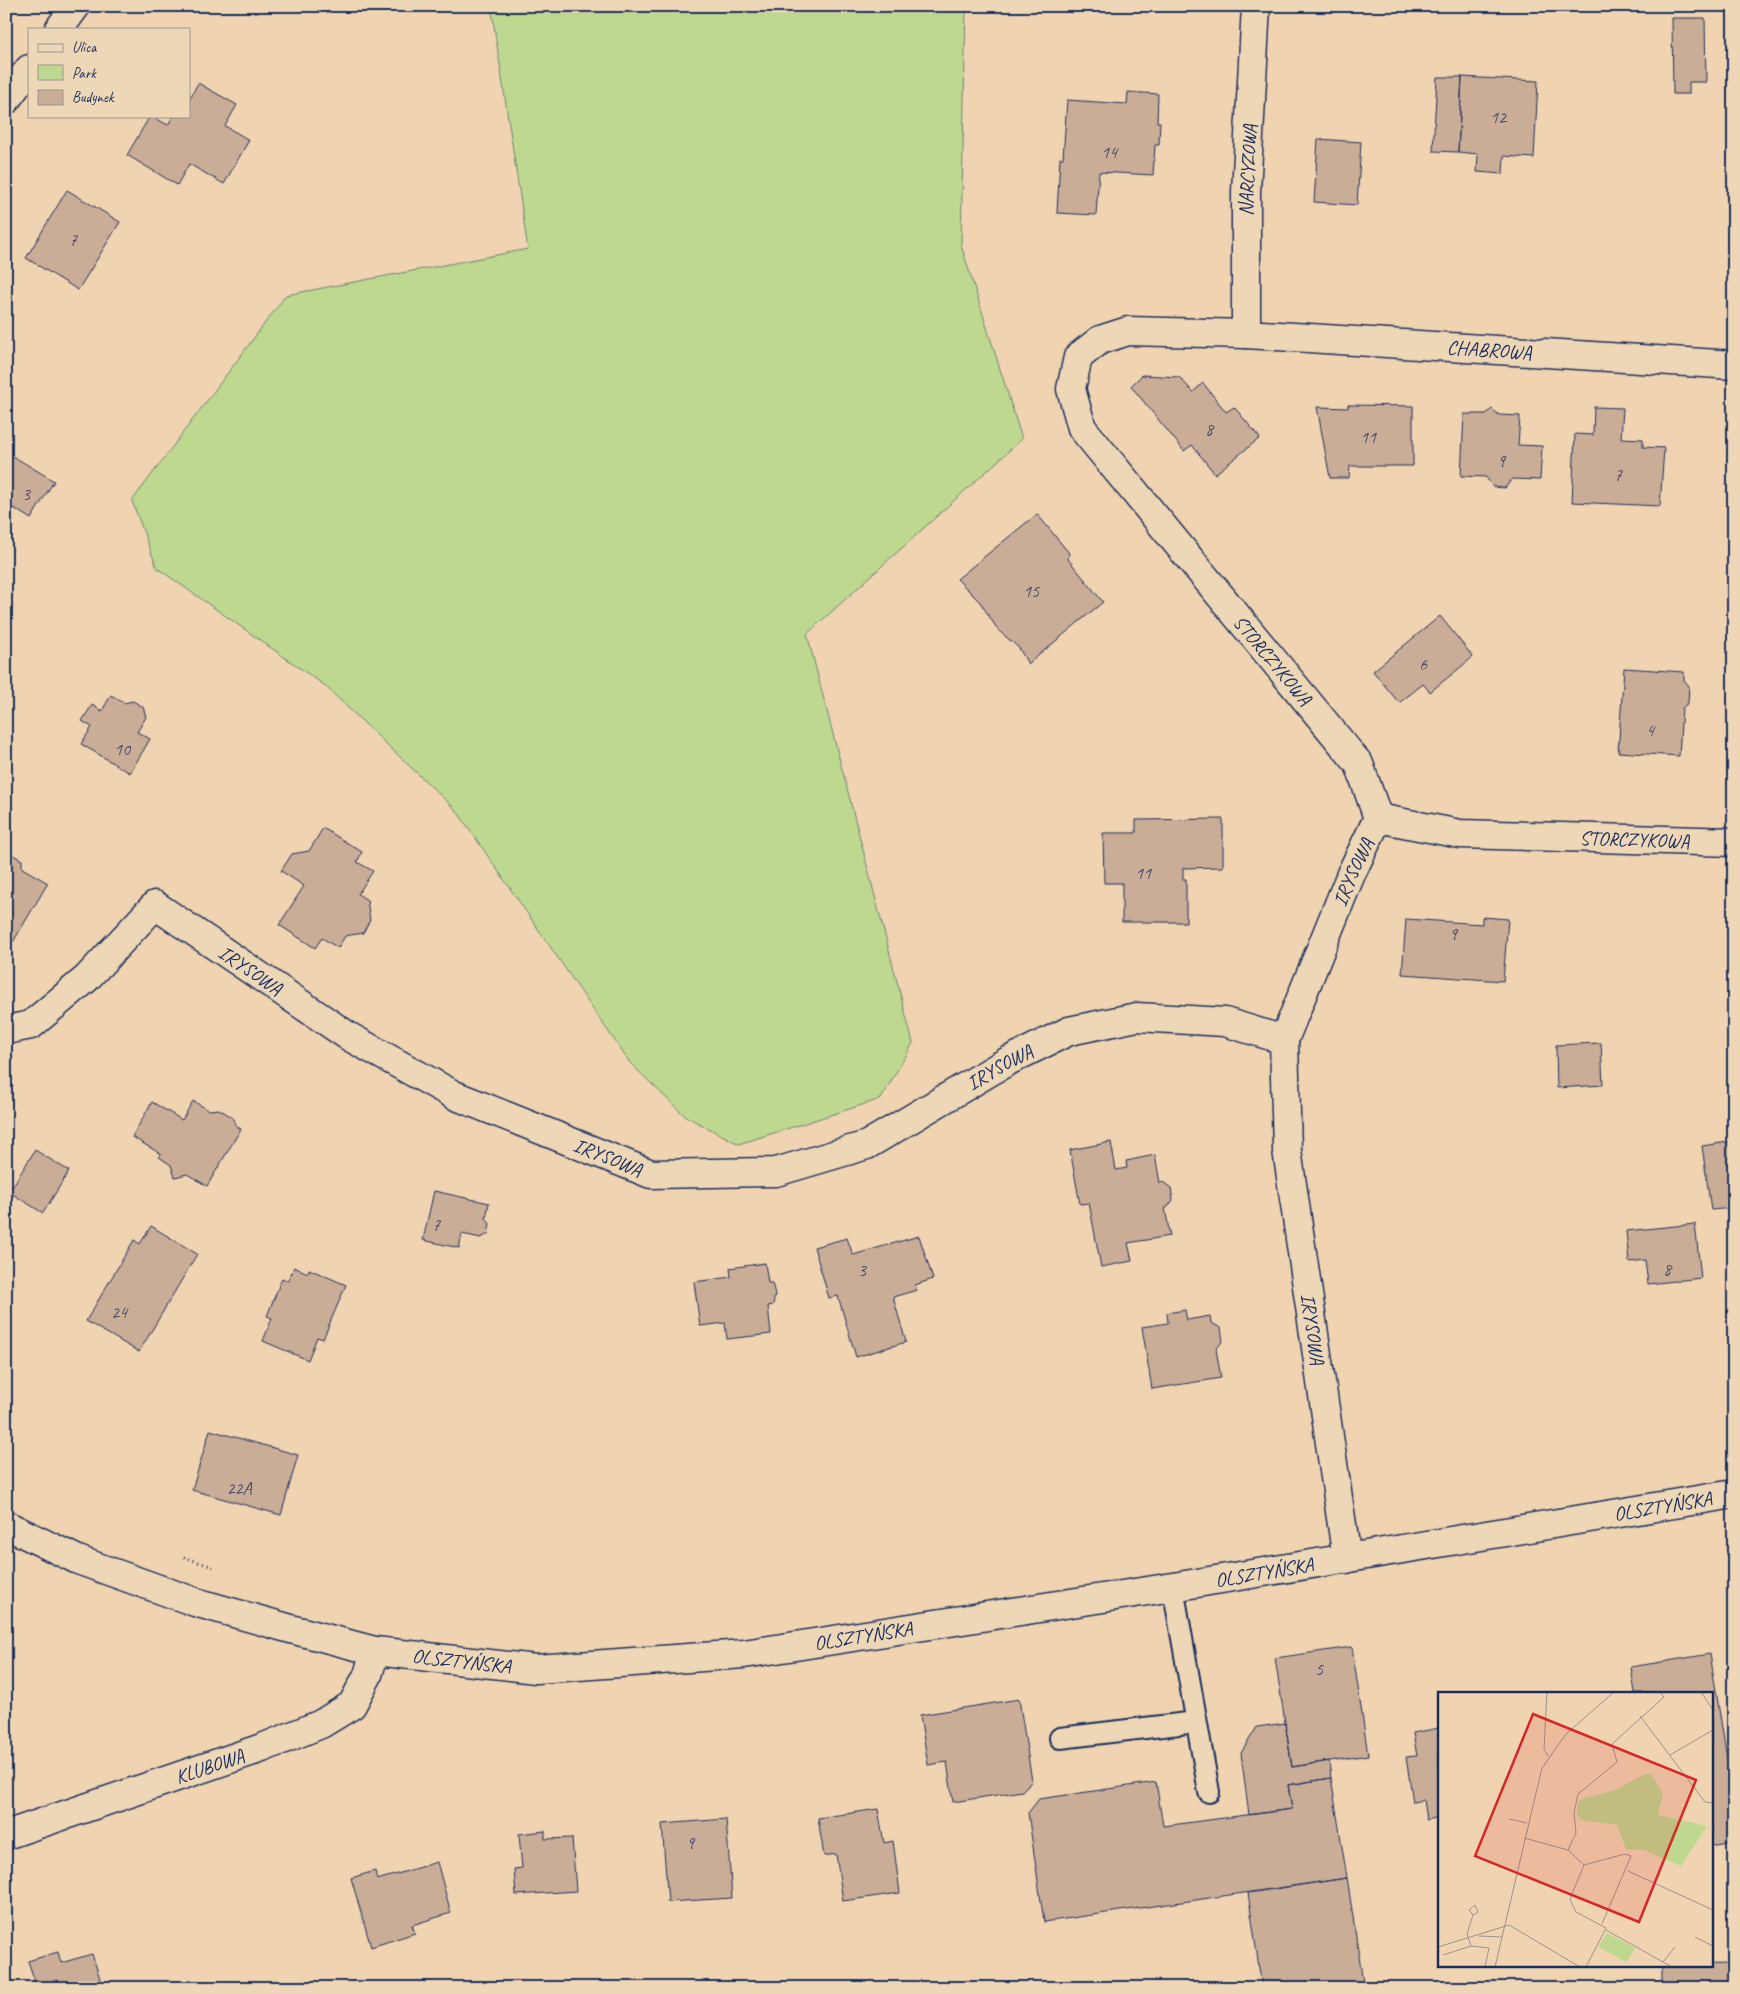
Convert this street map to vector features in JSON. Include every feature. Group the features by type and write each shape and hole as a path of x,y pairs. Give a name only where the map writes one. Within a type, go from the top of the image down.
{"street":[{"path":"60,28 76,6"},
{"name":"NARCYZOWA","path":"1246,334 1246,192 1256,6"},
{"path":"6,100 28,70"},
{"name":"STORCZYKOWA","path":"1246,334 1128,331 1100,340 1078,357 1070,389 1082,428 1359,764 1378,818 1460,834 1734,842"},
{"name":"CHABROWA","path":"1246,334 1734,365"},
{"name":"IRYSOWA","path":"1347,1558 1287,1150 1284,1040 1351,874 1378,818"},
{"name":"IRYSOWA","path":"6,1030 31,1024 86,979 155,905 348,1036 454,1095 651,1174 776,1172 867,1145 1008,1061 1069,1031 1137,1017 1225,1022 1284,1040"},
{"name":"OLSZTYŃSKA","path":"6,1525 78,1560 196,1602 375,1651 536,1669 744,1654 1173,1587 1734,1494"},
{"name":"KLUBOWA","path":"6,1835 262,1748 321,1724 352,1705 368,1675 375,1651"}],"lane":[{"path":"1173,1587 1209,1792"},
{"path":"1060,1738 1196,1722"}],"green space":[{"path":"491,6 966,6 961,245 1022,439 807,634 913,1043 881,1099 739,1144 685,1116 630,1063 457,811 324,685 157,568 132,501 286,295 528,249"}],"building":[{"path":"1672,18 1705,18 1706,82 1689,82 1689,94 1673,94"},
{"path":"1437,77 1462,77 1458,152 1433,151"},
{"path":"1462,77 1538,81 1534,158 1504,156 1503,174 1477,172 1478,154 1458,152"},
{"path":"198,83 237,105 225,126 249,140 224,184 189,164 177,185 127,155 149,118 154,118 168,125 172,118 190,118 190,98"},
{"path":"1128,92 1158,94 1157,122 1160,122 1159,145 1155,145 1153,175 1099,172 1096,215 1057,213 1060,158 1063,158 1067,100 1127,104"},
{"path":"1318,139 1361,142 1357,205 1314,202"},
{"path":"67,190 120,222 78,290 26,258"},
{"path":"1142,375 1179,377 1193,392 1203,383 1226,412 1234,407 1260,438 1215,474 1192,445 1184,451 1131,386"},
{"path":"1348,405 1413,406 1413,466 1350,466 1349,478 1330,478 1317,407 1348,408"},
{"path":"1594,407 1623,408 1621,438 1643,439 1643,447 1664,448 1660,506 1572,502 1575,434 1593,435"},
{"path":"1492,409 1499,415 1520,416 1518,445 1542,446 1540,480 1512,479 1505,488 1493,487 1486,477 1461,476 1464,414 1486,414"},
{"path":"6,452 54,481 31,519 12,507 6,517"},
{"path":"1037,514 1069,553 1068,559 1103,602 1028,664 1019,648 998,630 980,602 957,579"},
{"path":"1440,616 1473,657 1430,692 1423,684 1399,703 1373,671"},
{"path":"1624,668 1684,672 1684,680 1689,686 1688,703 1682,708 1679,756 1618,752"},
{"path":"111,695 124,703 133,701 143,707 146,717 137,732 150,739 130,773 81,744 92,727 82,721 92,705 102,711"},
{"path":"1223,819 1223,867 1183,868 1183,879 1186,879 1186,922 1122,922 1122,883 1104,883 1103,833 1136,833 1136,820"},
{"path":"323,828 362,852 357,862 373,871 358,894 367,900 370,920 363,933 345,936 338,948 322,938 315,948 279,925 304,886 281,871 292,854 309,851"},
{"path":"8,852 22,860 22,868 48,883 13,942 6,938 6,853"},
{"path":"1482,917 1508,919 1503,981 1402,974 1406,919 1482,924"},
{"path":"1601,1043 1603,1085 1557,1088 1556,1045"},
{"path":"193,1101 209,1110 219,1109 232,1117 236,1126 241,1129 207,1186 187,1174 175,1177 171,1165 159,1157 161,1154 132,1137 152,1102 182,1120"},
{"path":"1734,1141 1734,1208 1711,1210 1702,1146"},
{"path":"1111,1142 1116,1170 1127,1168 1126,1161 1155,1155 1160,1183 1163,1182 1171,1188 1173,1200 1165,1208 1170,1236 1128,1243 1132,1261 1101,1267 1089,1203 1080,1204 1070,1150"},
{"path":"35,1150 69,1171 43,1213 9,1192"},
{"path":"434,1191 489,1203 486,1218 490,1224 488,1234 481,1238 462,1234 459,1248 423,1240"},
{"path":"1695,1224 1701,1278 1648,1284 1645,1260 1629,1262 1626,1231"},
{"path":"151,1226 197,1254 139,1352 86,1321 134,1240 140,1244"},
{"path":"919,1236 933,1279 915,1285 917,1290 893,1297 906,1342 856,1357 838,1296 829,1298 814,1247 847,1238 853,1255"},
{"path":"765,1263 768,1283 772,1283 775,1294 773,1305 768,1306 771,1334 727,1339 725,1323 700,1326 694,1282 731,1277 730,1268"},
{"path":"294,1267 308,1273 309,1269 346,1285 323,1339 317,1337 308,1360 263,1341 272,1318 267,1316 282,1278 288,1281"},
{"path":"1185,1310 1187,1320 1210,1316 1211,1323 1221,1328 1223,1341 1216,1349 1221,1378 1152,1389 1142,1327 1168,1323 1167,1313"},
{"path":"210,1430 298,1455 281,1515 192,1490"},
{"path":"1352,1647 1368,1755 1292,1767 1275,1658"},
{"path":"1710,1654 1731,1783 1734,1782 1734,1842 1712,1846 1712,1692 1635,1692 1631,1667"},
{"path":"1019,1699 1032,1781 1022,1791 953,1802 947,1762 928,1765 920,1715"},
{"path":"1285,1723 1292,1767 1329,1761 1331,1778 1288,1785 1292,1809 1249,1815 1241,1753 1257,1727"},
{"path":"1438,1728 1438,1817 1426,1820 1423,1800 1413,1802 1406,1757 1417,1756 1413,1733"},
{"path":"1331,1778 1347,1878 1044,1922 1028,1813 1039,1799 1156,1782 1163,1826 1292,1809 1288,1785"},
{"path":"878,1809 884,1843 893,1841 900,1893 843,1901 836,1854 824,1856 818,1818"},
{"path":"726,1819 732,1898 668,1902 662,1824"},
{"path":"545,1831 545,1839 572,1838 576,1891 516,1895 514,1869 522,1868 519,1834"},
{"path":"437,1862 451,1913 412,1925 415,1933 371,1947 351,1878 375,1871 377,1880"},
{"path":"1347,1878 1364,1988 1262,1988 1248,1893"},
{"path":"58,1952 61,1963 92,1954 103,1988 25,1988 24,1986 35,1982 28,1961"},
{"path":"1712,1964 1734,1964 1734,1988 1662,1988 1662,1966 1712,1966"}]}
